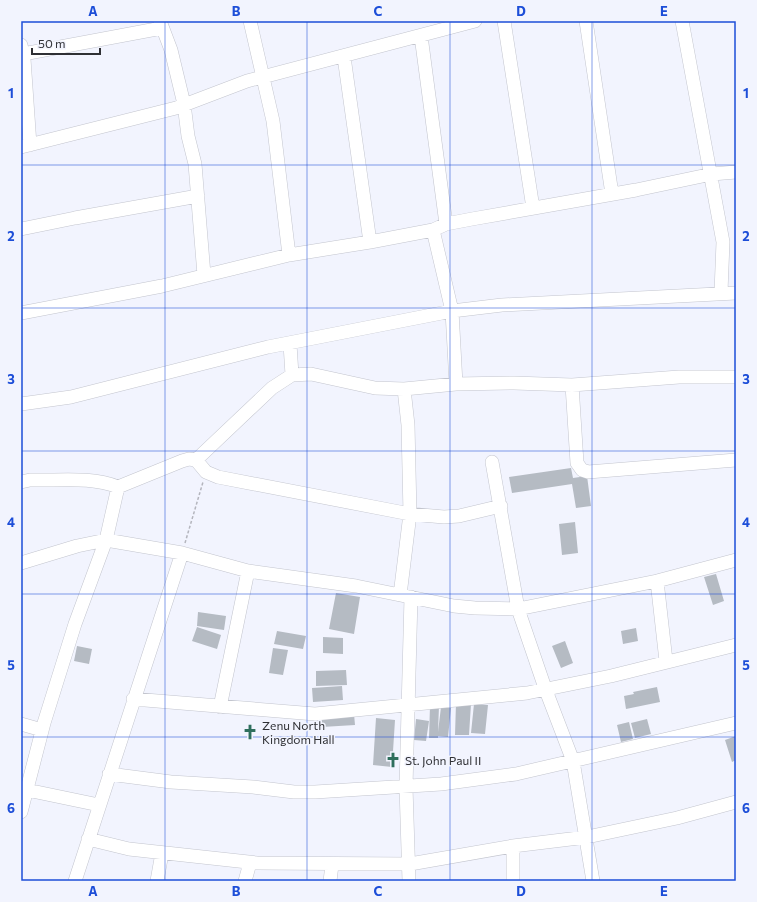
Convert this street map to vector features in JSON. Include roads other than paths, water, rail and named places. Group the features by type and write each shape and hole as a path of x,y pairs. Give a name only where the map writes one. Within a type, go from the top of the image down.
{"street":[{"path":"250,21 272,121 289,255"},
{"path":"204,275 195,164 188,136 184,104 171,50 161,24 22,50 25,146 184,104 247,81 344,57 476,21"},
{"path":"504,21 532,208"},
{"path":"586,21 612,194"},
{"path":"682,21 712,174 730,242 722,292"},
{"path":"421,36 446,224"},
{"path":"344,57 370,242"},
{"path":"21,313 162,286 289,255 433,230 446,224 712,174 736,172"},
{"path":"21,229 198,196"},
{"path":"433,230 452,311 456,384"},
{"path":"21,404 71,396 268,347 290,344 452,311 502,305 722,292 736,293"},
{"path":"290,344 292,375"},
{"path":"196,460 272,388 292,375 311,374 375,388 404,389 456,384 572,386 680,377 736,377"},
{"path":"572,386 577,463 582,470 588,472 736,460"},
{"path":"404,389 408,425 410,514 405,596 408,704 406,787 410,864 409,881"},
{"path":"21,482 30,480 92,481 108,483 118,487 189,459 196,460 206,472 218,477 410,514 444,517 459,516 502,506"},
{"path":"492,462 502,506 518,609 545,688 573,761 587,837 593,881"},
{"path":"22,807 42,730 75,624 106,540 118,487"},
{"path":"21,563 77,546 106,540 182,553 248,571 356,586 475,608 518,609 657,581 736,560"},
{"path":"75,881 133,699 182,553"},
{"path":"220,706 248,571"},
{"path":"657,581 666,661"},
{"path":"133,699 315,714 527,693 545,688 611,676 666,661 736,645"},
{"path":"109,774 171,782 253,787 294,792 406,787 487,779 573,761 736,723"},
{"path":"21,724 42,730"},
{"path":"27,790 99,805"},
{"path":"88,839 114,846 250,863 310,862 332,865 410,864 513,846 587,837 677,818 736,802"},
{"path":"513,846 513,881"},
{"path":"157,881 162,853"},
{"path":"246,881 250,863"},
{"path":"330,881 332,865"}],"place":[{"name":"Zenu North Kingdom Hall","path":"250,732"},
{"name":"St. John Paul II","path":"393,760"}]}
